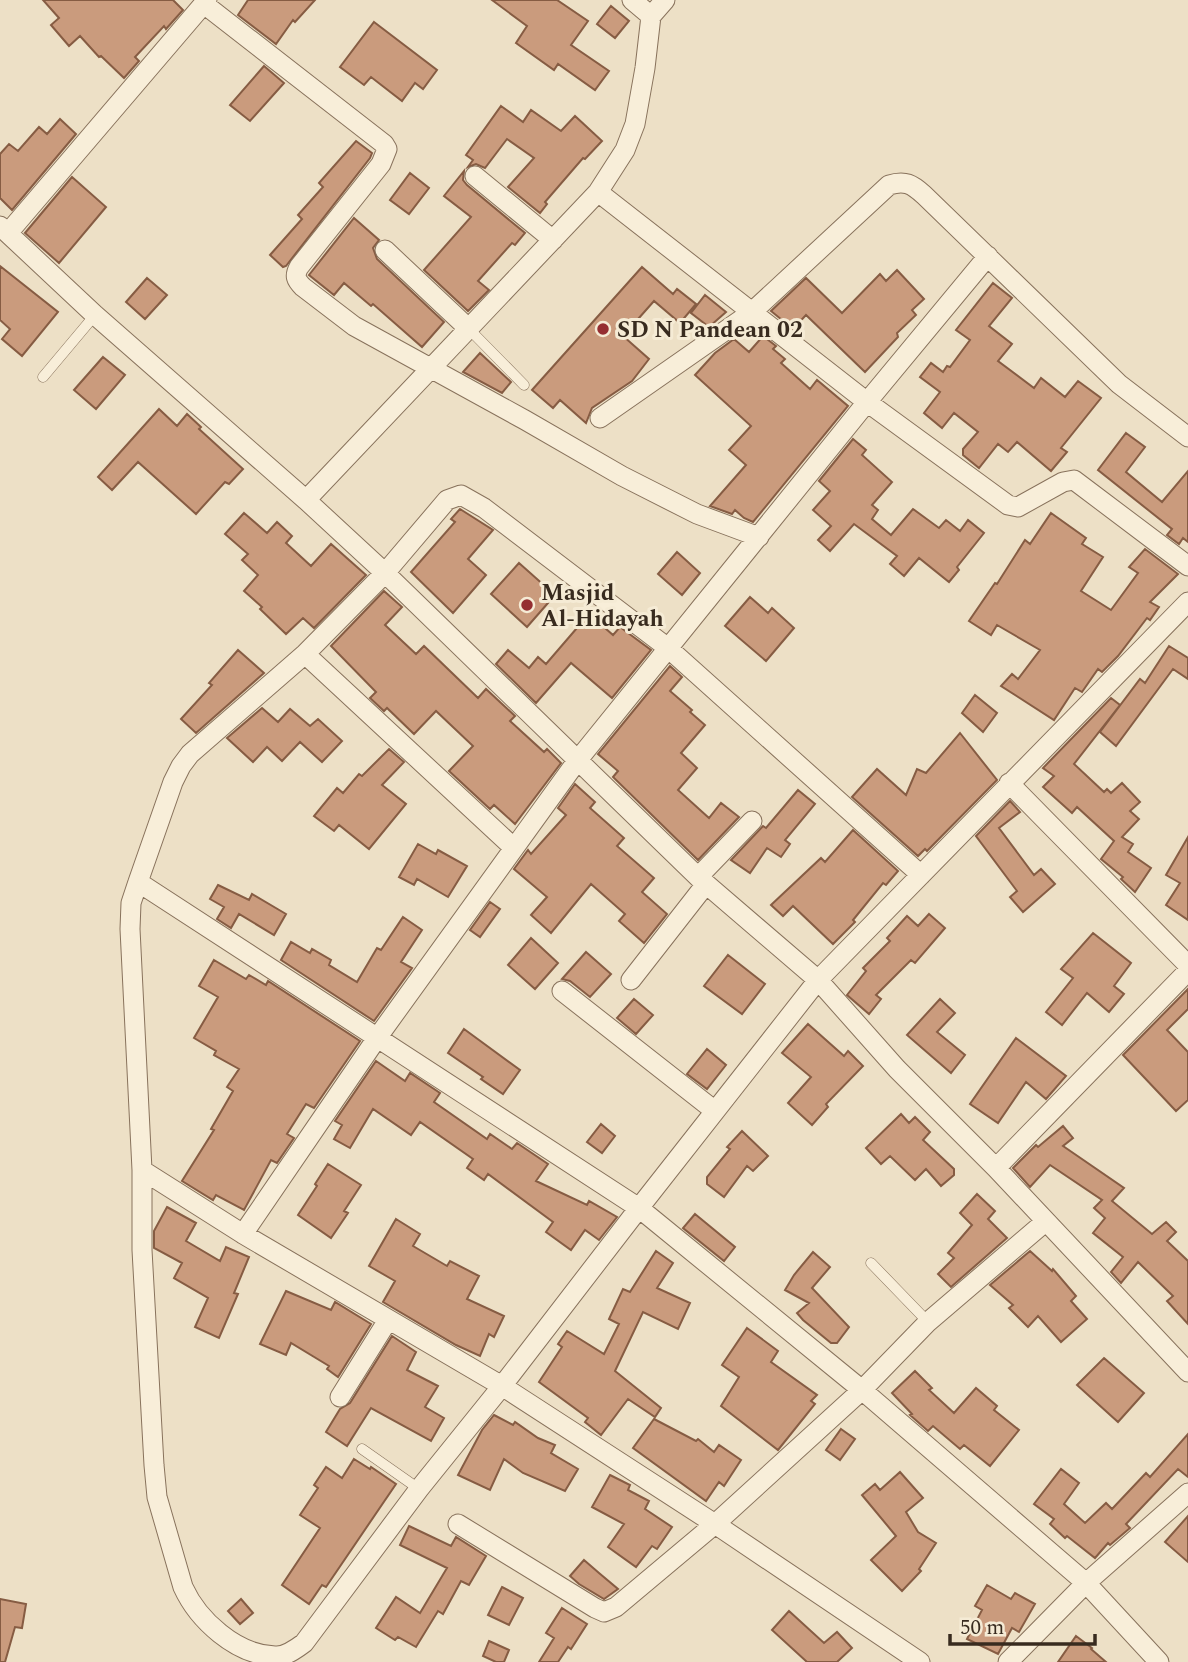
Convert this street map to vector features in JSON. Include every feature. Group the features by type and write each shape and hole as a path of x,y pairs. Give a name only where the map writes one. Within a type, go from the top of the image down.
{"street":[{"path":"632,0 651,16"},
{"path":"306,500 598,192 625,150 635,124 651,16 665,0"},
{"path":"759,537 697,514 622,476 354,326 296,280 295,274 299,267 381,163 387,149 205,2 4,230 94,315 306,500 702,880 818,981 897,1069 996,1168 1188,1373"},
{"path":"475,176 553,240"},
{"path":"600,418 752,312 889,185 901,181 912,184 1119,384 1188,437"},
{"path":"598,192 867,401 1013,507 1023,505 1068,479 1074,480 1188,566"},
{"path":"385,250 469,329"},
{"path":"243,1234 377,1038 577,761 867,401 988,256"},
{"path":"921,874 668,648 484,508 461,495 447,500 385,573 305,654 200,743 181,766 131,903 130,929 142,1170 143,1277 157,1497 183,1587 204,1618 232,1642 257,1653 276,1657 293,1651 312,1634 419,1489 818,981 1188,602"},
{"path":"305,654 514,848"},
{"path":"1009,783 1188,965"},
{"path":"631,980 702,880 752,821"},
{"path":"138,882 639,1208 862,1390 1086,1583 1159,1662"},
{"path":"996,1168 1188,971"},
{"path":"562,991 715,1111"},
{"path":"142,1170 243,1234 502,1386 715,1524 920,1662"},
{"path":"458,1524 594,1608 604,1612 616,1607 715,1524 862,1390 928,1322 1045,1222"},
{"path":"340,1397 388,1320"},
{"path":"1008,1662 1086,1583 1188,1493"}],"lane":[{"path":"43,377 94,315"},
{"path":"469,329 524,385"},
{"path":"871,1263 928,1322"},
{"path":"362,1449 419,1489"}],"building":[{"path":"43,0 173,0 183,10 135,57 139,61 124,78 80,36 69,46 51,25 59,18"},
{"path":"248,0 315,0 295,22 293,20 276,44 238,15"},
{"path":"492,0 557,0 588,21 571,45 609,71 595,90 558,64 554,70 516,43 527,26"},
{"path":"611,6 629,21 615,38 597,24"},
{"path":"374,22 437,70 423,89 415,83 402,101 371,77 364,85 340,67"},
{"path":"264,66 284,83 250,121 230,105"},
{"path":"501,106 523,122 531,110 561,131 575,116 602,141 583,158 545,202 547,204 540,213 508,187 534,158 507,139 485,168 476,164 468,167 473,160 466,155"},
{"path":"60,119 76,134 12,210 0,198 0,154 9,144 18,151 39,127 47,134"},
{"path":"356,141 372,153 370,158 283,267 270,255 302,219 298,215 323,187 319,183"},
{"path":"464,171 463,180 467,185 525,233 515,245 512,243 478,281 489,290 468,311 424,270 471,217 444,196"},
{"path":"410,173 429,188 409,214 390,200"},
{"path":"72,177 106,207 59,263 25,233"},
{"path":"354,218 379,240 373,248 377,259 444,322 422,347 373,304 371,306 344,283 334,295 309,275"},
{"path":"0,266 58,312 22,356 2,339 10,329 0,320"},
{"path":"642,267 673,294 677,289 696,304 680,323 654,301 623,336 649,359 632,381 592,408 586,423 560,400 553,408 532,390"},
{"path":"897,270 924,299 912,310 916,315 897,333 898,337 865,372 806,315 793,329 771,311 806,278 842,313 880,274 886,281"},
{"path":"147,278 167,295 145,319 126,302"},
{"path":"993,283 1012,298 989,326 1012,344 998,361 1034,388 1041,378 1065,397 1078,381 1101,398 1061,448 1067,452 1051,471 1017,442 1008,452 998,444 979,468 963,455 963,449 978,432 954,413 942,428 924,413 940,392 920,377 931,363 943,372 947,366 950,367 970,340 956,330"},
{"path":"705,295 726,312 709,327 691,313"},
{"path":"763,336 776,346 773,349 785,359 781,363 810,389 817,380 848,406 753,522 735,510 732,514 710,506 746,465 729,450 751,426 695,375 715,353 734,339 749,352"},
{"path":"480,353 511,382 502,393 463,372"},
{"path":"103,357 125,375 96,409 74,390"},
{"path":"159,409 177,426 187,414 201,427 199,429 243,469 229,484 225,482 196,514 138,462 112,490 98,477"},
{"path":"1126,433 1145,447 1126,472 1162,502 1188,471 1188,542 1183,538 1179,544 1167,535 1172,529 1098,470"},
{"path":"853,439 866,450 862,455 892,482 872,505 878,510 872,519 891,535 913,509 939,528 946,520 960,531 968,520 984,533 957,567 959,570 949,582 919,558 904,576 890,564 897,556 854,524 830,551 818,540 831,526 813,510 830,491 819,481"},
{"path":"460,509 493,530 468,559 486,575 453,613 411,572 455,522 451,519"},
{"path":"244,513 267,533 277,522 292,536 286,543 311,566 331,544 366,575 314,628 303,618 286,634 244,591 258,575 242,560 248,554 225,534"},
{"path":"1051,513 1086,538 1082,544 1103,557 1081,591 1111,610 1138,573 1129,567 1145,549 1178,574 1150,602 1159,607 1150,620 1147,618 1102,672 1098,669 1082,692 1075,688 1054,720 1001,686 1012,674 1018,679 1040,650 997,625 991,635 969,621 1025,540 1030,544"},
{"path":"677,552 700,573 682,595 658,574"},
{"path":"519,563 555,595 527,627 491,594"},
{"path":"384,591 402,607 385,625 416,654 424,646 478,698 486,689 515,716 510,721 544,752 547,749 561,763 515,824 494,805 490,809 449,771 473,746 436,711 414,734 387,708 384,711 370,698 376,692 331,646"},
{"path":"750,597 768,613 772,608 794,628 766,661 725,626"},
{"path":"589,614 613,635 620,627 651,650 612,698 571,663 536,703 496,664 508,650 529,668 538,657 546,664"},
{"path":"1169,646 1188,658 1188,679 1173,669 1116,746 1100,732 1140,679 1145,683"},
{"path":"238,650 264,673 196,733 181,719 212,685 209,683"},
{"path":"670,666 682,677 670,691 705,725 681,753 697,768 678,790 709,818 721,803 739,817 698,860 613,777 618,771 598,754"},
{"path":"975,695 997,713 983,732 962,713"},
{"path":"1111,698 1120,705 1074,764 1104,792 1107,789 1111,793 1122,783 1140,802 1130,811 1139,819 1122,837 1133,844 1128,852 1151,868 1135,892 1121,879 1123,877 1101,859 1114,841 1077,807 1072,813 1043,787 1054,776 1043,768"},
{"path":"262,708 278,722 290,709 310,726 318,719 342,741 322,762 300,742 282,761 267,747 253,762 227,738"},
{"path":"960,733 997,780 927,851 925,849 918,856 852,797 877,769 906,795 917,769 926,773"},
{"path":"389,749 404,762 382,785 406,804 369,849 339,825 334,831 314,816 337,788 343,793 359,774 362,776"},
{"path":"575,784 595,802 590,808 624,838 617,846 654,878 642,892 667,914 644,943 619,921 625,914 591,884 551,933 531,915 547,897 514,869 528,850 531,854 566,815 558,808"},
{"path":"798,790 815,804 785,840 790,844 781,857 767,848 750,873 731,860 763,826 766,828"},
{"path":"1010,801 1020,812 999,828 1034,875 1041,869 1055,884 1023,912 1010,897 1017,891 976,836"},
{"path":"853,830 898,871 886,885 883,883 853,920 855,922 833,944 793,906 783,916 771,905 821,858 825,862"},
{"path":"1188,837 1188,920 1166,905 1180,883 1166,875"},
{"path":"418,844 436,854 438,850 467,866 448,897 417,879 414,885 399,877"},
{"path":"218,885 249,900 252,894 286,914 274,935 239,914 231,928 217,919 224,907 210,899"},
{"path":"490,902 500,909 480,937 470,930"},
{"path":"929,914 945,928 915,963 911,960 876,995 881,999 869,1014 847,995 866,971 863,968 890,941 887,938 907,916 918,926"},
{"path":"403,917 422,930 401,962 412,968 374,1021 281,960 291,942 310,953 312,949 331,960 329,965 357,982 377,948 381,950"},
{"path":"1093,933 1131,963 1114,986 1124,994 1109,1012 1087,993 1062,1025 1046,1012 1073,978 1061,969"},
{"path":"531,938 558,963 535,989 508,965"},
{"path":"586,952 611,974 590,997 570,981 562,979"},
{"path":"728,955 765,984 742,1014 704,986"},
{"path":"214,960 246,979 249,975 266,985 268,981 360,1041 314,1108 306,1104 287,1134 294,1138 277,1163 271,1160 244,1210 216,1195 213,1200 182,1181 214,1130 211,1129 233,1091 227,1087 239,1069 214,1055 216,1051 194,1038 218,997 199,986"},
{"path":"1188,989 1188,1009 1167,1030 1188,1052 1188,1100 1176,1111 1123,1055"},
{"path":"634,999 653,1015 636,1034 617,1018"},
{"path":"940,999 955,1013 937,1032 965,1055 951,1073 907,1035"},
{"path":"808,1024 844,1056 848,1051 863,1066 826,1104 828,1107 812,1125 788,1103 811,1077 782,1053"},
{"path":"464,1029 520,1070 503,1094 448,1053"},
{"path":"1016,1038 1066,1076 1046,1099 1026,1082 998,1123 970,1104"},
{"path":"707,1049 726,1065 707,1089 687,1074"},
{"path":"376,1061 405,1081 410,1073 440,1093 434,1102 487,1139 490,1134 512,1149 517,1143 548,1164 536,1181 587,1205 589,1201 617,1217 599,1240 585,1230 571,1250 546,1232 553,1222 488,1174 484,1180 467,1168 473,1159 420,1122 411,1135 373,1109 350,1148 334,1139 342,1125 335,1121"},
{"path":"901,1114 909,1123 915,1117 930,1132 923,1140 954,1169 954,1175 941,1186 926,1169 915,1180 890,1156 881,1164 866,1148"},
{"path":"601,1124 615,1136 602,1153 587,1142"},
{"path":"1063,1126 1073,1138 1063,1146 1124,1188 1112,1201 1152,1234 1166,1222 1176,1232 1167,1241 1188,1261 1188,1324 1167,1301 1173,1296 1138,1262 1121,1283 1111,1272 1123,1257 1093,1233 1105,1218 1094,1208 1102,1200 1050,1165 1030,1187 1013,1168 1036,1145 1038,1147"},
{"path":"742,1131 768,1156 753,1171 747,1166 724,1197 707,1184 707,1177 730,1149 727,1147"},
{"path":"328,1164 361,1185 344,1211 348,1213 331,1238 298,1215"},
{"path":"977,1194 995,1211 988,1219 1007,1238 951,1287 938,1274 954,1258 948,1253 972,1225 960,1213"},
{"path":"167,1207 196,1223 186,1241 220,1261 226,1247 249,1257 234,1293 238,1294 219,1338 195,1327 208,1298 174,1278 182,1263 154,1248 154,1231"},
{"path":"695,1214 735,1247 724,1261 683,1228"},
{"path":"396,1219 420,1234 413,1246 447,1266 450,1261 479,1276 467,1299 504,1316 494,1337 489,1334 480,1356 383,1302 395,1281 369,1266"},
{"path":"656,1251 673,1263 657,1288 690,1303 678,1329 643,1312 615,1371 661,1408 655,1417 628,1399 601,1435 585,1422 588,1418 539,1382 562,1347 558,1344 567,1331 604,1354 619,1324 609,1319 623,1289 630,1292"},
{"path":"1030,1251 1052,1271 1053,1269 1076,1296 1071,1301 1087,1319 1061,1342 1038,1316 1028,1327 1009,1308 1013,1305 990,1285"},
{"path":"813,1252 830,1267 812,1288 849,1327 837,1343 831,1343 803,1320 797,1313 809,1303 785,1290"},
{"path":"286,1291 331,1310 335,1302 371,1324 338,1377 327,1369 329,1366 291,1343 286,1355 260,1344"},
{"path":"747,1328 778,1351 771,1362 817,1395 811,1401 815,1404 778,1450 721,1406 739,1377 722,1365"},
{"path":"392,1336 416,1352 407,1370 438,1386 425,1407 444,1418 431,1441 371,1408 347,1446 326,1432 340,1409 350,1403"},
{"path":"1104,1358 1144,1393 1118,1422 1077,1385"},
{"path":"915,1371 932,1388 929,1390 954,1413 976,1388 997,1406 994,1410 1019,1430 990,1466 964,1445 960,1449 933,1426 928,1431 892,1393"},
{"path":"494,1415 513,1425 515,1422 538,1438 555,1445 551,1453 578,1469 565,1491 523,1473 504,1459 490,1490 458,1475 482,1430"},
{"path":"654,1419 696,1441 698,1439 714,1452 719,1445 741,1460 724,1486 719,1482 706,1501 633,1448"},
{"path":"841,1429 855,1439 840,1460 826,1450"},
{"path":"1188,1434 1188,1477 1178,1469 1126,1524 1130,1528 1110,1545 1108,1543 1095,1558 1067,1536 1065,1538 1050,1524 1054,1519 1034,1504 1061,1469 1079,1483 1064,1504 1085,1523 1106,1503 1112,1509 1146,1473 1150,1477"},
{"path":"354,1459 396,1484 326,1587 322,1585 309,1604 282,1585 320,1528 300,1515 318,1488 314,1485 326,1467 342,1478"},
{"path":"900,1472 923,1498 906,1512 918,1532 936,1543 919,1569 921,1571 902,1591 871,1560 896,1536 862,1495 875,1484 880,1490"},
{"path":"610,1475 630,1485 628,1490 649,1501 645,1509 672,1527 657,1549 652,1546 636,1567 608,1547 624,1524 592,1507"},
{"path":"1188,1516 1188,1562 1165,1542"},
{"path":"409,1526 451,1546 456,1537 486,1556 469,1585 461,1581 443,1614 438,1611 416,1647 398,1637 395,1640 376,1628 396,1597 420,1613 447,1568 400,1545"},
{"path":"584,1560 618,1589 604,1599 579,1584 570,1576"},
{"path":"987,1585 1011,1599 1015,1593 1035,1604 1019,1632 1012,1628 998,1654 967,1639 982,1610 975,1606"},
{"path":"502,1587 523,1598 509,1625 488,1615"},
{"path":"0,1599 26,1604 22,1628 15,1627 5,1662 0,1662"},
{"path":"241,1599 253,1613 240,1624 228,1611"},
{"path":"562,1608 587,1624 571,1649 568,1647 558,1662 539,1662 554,1638 546,1633"},
{"path":"789,1611 824,1643 837,1632 852,1648 837,1662 807,1662 772,1630"},
{"path":"1076,1636 1092,1648 1106,1662 1058,1662"},
{"path":"489,1641 509,1650 504,1662 496,1662 483,1656"}],"place":[{"name":"SD N Pandean 02","path":"603,329"},
{"name":"Masjid Al-Hidayah","path":"527,605"}]}
